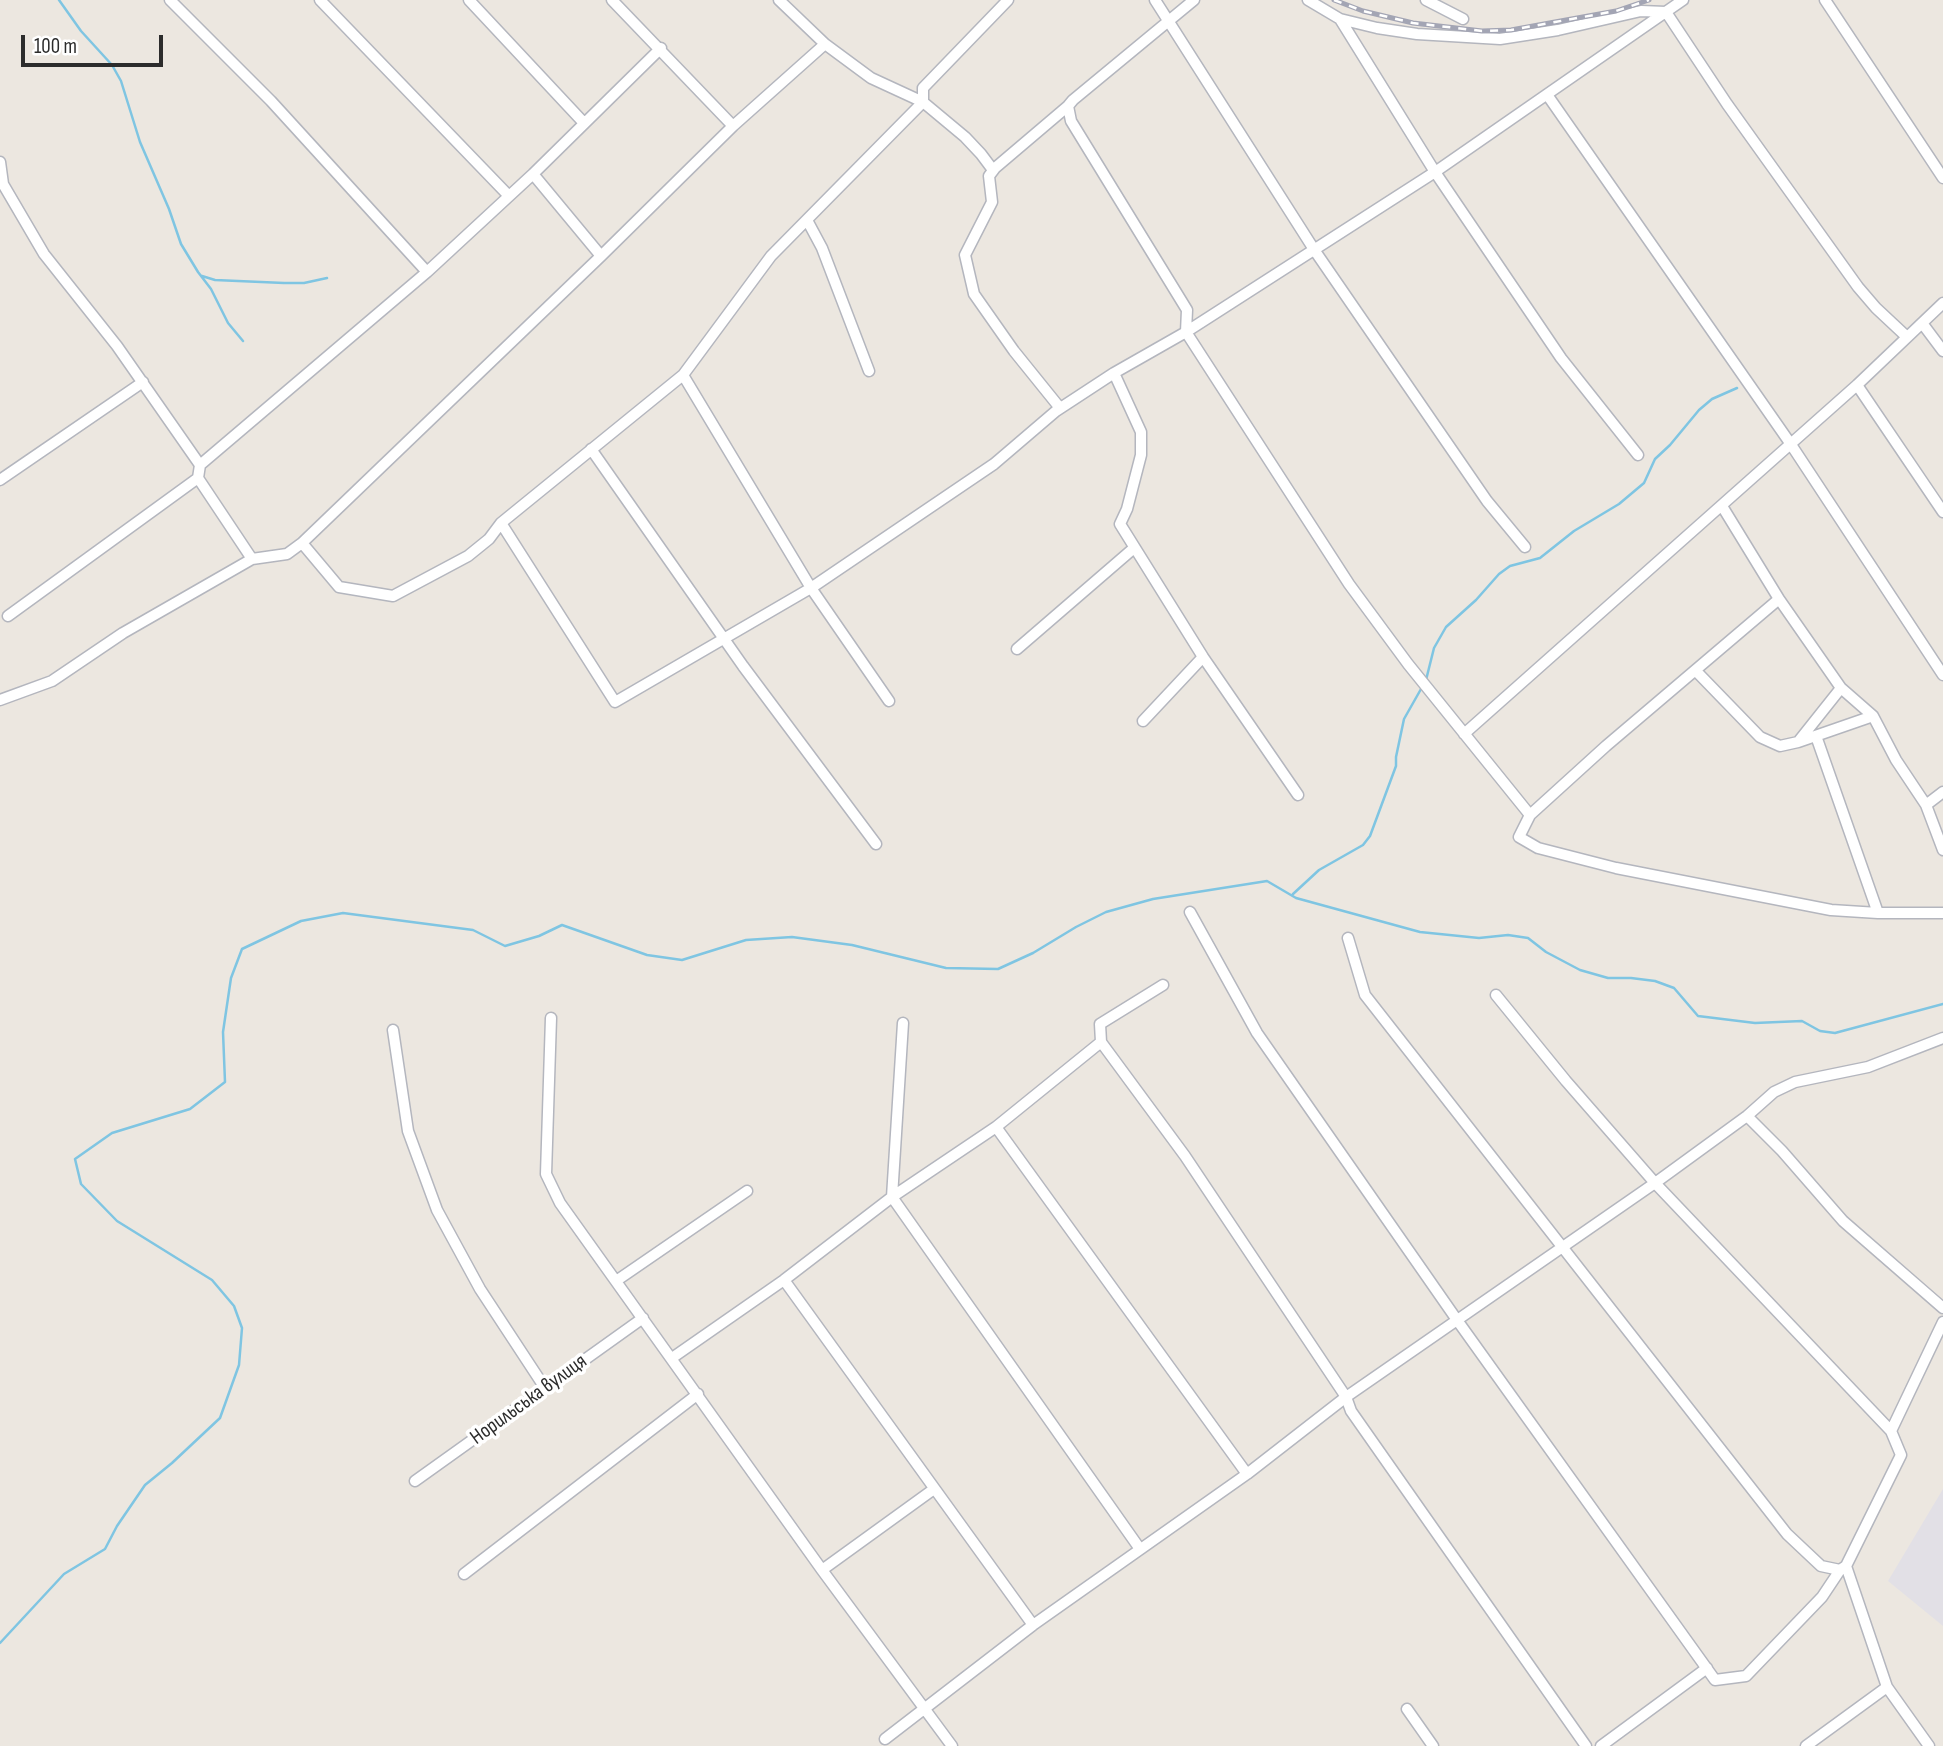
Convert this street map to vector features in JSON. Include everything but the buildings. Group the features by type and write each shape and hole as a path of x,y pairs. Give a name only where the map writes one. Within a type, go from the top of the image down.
{"street":[{"path":"170,0 271,101 427,272"},
{"path":"320,0 509,196"},
{"path":"469,0 584,123"},
{"path":"612,0 733,126"},
{"path":"779,0 825,44 871,78 923,102 965,137 993,170"},
{"path":"302,542 339,587 393,596 468,556 489,539 501,523 683,376 771,256 923,102 923,88 1008,0"},
{"path":"1156,0 1315,251 1487,500 1525,547"},
{"path":"1060,408 1014,351 974,294 965,255 992,202 989,176 1194,0"},
{"path":"1308,0 1340,19 1377,28 1417,34 1500,39 1558,30 1641,11 1666,12"},
{"path":"1426,0 1464,19"},
{"path":"501,523 615,702 811,588 994,464 1060,408 1315,251 1548,96 1683,0"},
{"path":"1825,0 1943,178"},
{"path":"1666,12 1727,104 1858,287 1876,308 1908,337"},
{"path":"1340,19 1435,172 1561,358 1638,455"},
{"path":"0,700 52,681 123,633 252,559 287,554 601,256 733,126 825,44"},
{"path":"252,559 198,478 200,465 427,272 533,174 661,48"},
{"path":"1548,96 1790,443 1943,675"},
{"path":"1068,106 1071,121 1187,310 1186,332 1349,584 1530,815"},
{"path":"0,162 3,184 44,254 117,345 200,465"},
{"path":"533,174 601,256"},
{"path":"807,220 822,248 869,371"},
{"path":"1464,734 1857,385 1943,303"},
{"path":"1922,323 1943,351"},
{"path":"1114,373 1141,432 1141,455 1120,524 1203,657 1298,796"},
{"path":"683,376 811,588 889,701"},
{"path":"0,481 143,382"},
{"path":"1857,385 1943,512"},
{"path":"591,449 724,638 876,844"},
{"path":"8,616 198,478"},
{"path":"1722,506 1779,599 1841,688 1873,716 1896,760 1926,806 1943,850"},
{"path":"1017,649 1134,548"},
{"path":"1779,599 1606,746 1530,815 1519,837 1538,848 1616,868 1831,910 1943,913"},
{"path":"1143,721 1203,657"},
{"path":"1696,671 1759,737 1780,746 1873,716"},
{"path":"1798,742 1841,688"},
{"path":"1816,736 1878,913"},
{"path":"1926,806 1943,792"},
{"path":"1190,912 1258,1033 1457,1320 1715,1680 1746,1676 1822,1597 1843,1568 1901,1455 1891,1431 1655,1183 1496,995"},
{"path":"1349,938 1365,995 1787,1534 1821,1566 1843,1568"},
{"path":"1163,985 1100,1024 1101,1042 1185,1156 1346,1397 1351,1410 1586,1746"},
{"path":"551,1018 546,1174 560,1203 822,1570 952,1746"},
{"path":"903,1023 892,1197 1140,1549"},
{"path":"393,1030 408,1132 437,1210 480,1289 545,1388"},
{"path":"885,1739 1033,1625 1247,1474 1346,1397 1655,1183 1747,1116 1774,1092 1795,1082 1868,1067 1943,1038"},
{"path":"672,1358 784,1280 892,1197 996,1126 1101,1042"},
{"path":"1747,1116 1782,1151 1843,1221 1943,1308"},
{"path":"996,1126 1247,1474"},
{"path":"616,1281 747,1191"},
{"path":"784,1280 1033,1625"},
{"name":"Норильська вулиця","path":"415,1481 643,1318"},
{"path":"1891,1431 1943,1322"},
{"path":"464,1574 698,1394"},
{"path":"822,1570 934,1489"},
{"path":"1843,1568 1887,1686 1929,1746"},
{"path":"1601,1746 1707,1668"},
{"path":"1806,1746 1887,1686"},
{"path":"1407,1709 1433,1746"}],"shaded area":[{"path":"1943,1489 1943,1626 1888,1581"}],"waterway":[{"path":"59,0 81,31 112,65 121,81 140,142 181,244 211,289 228,323 243,341"},
{"path":"202,276 215,280 284,283 304,283 327,278"},
{"path":"1426,680 1434,648 1446,627 1476,600 1499,574 1510,566 1540,558 1574,531 1619,504 1644,483 1655,459 1699,410 1712,399 1737,388"},
{"path":"1293,894 1319,870 1363,845 1370,836 1396,766 1404,719 1421,689"},
{"path":"0,1643 64,1574 105,1549 145,1485 220,1418 239,1365 242,1328 234,1306 212,1280 117,1221 81,1184 75,1159 112,1133 190,1109 225,1082 223,1032 231,978 242,949 301,921 343,913 473,930 505,946 539,936 562,925 647,955 682,960 746,940 792,937 852,945 946,968 998,969 1033,953 1106,912 1153,899 1267,881 1296,898 1420,932 1479,938 1508,935 1528,938 1546,952 1580,970 1608,978 1655,981 1674,988 1698,1016 1755,1023 1802,1021 1820,1031 1835,1033 1943,1004"}],"railway":[{"path":"1334,0 1363,11 1413,23 1482,31 1511,30 1616,11 1649,0"}]}
